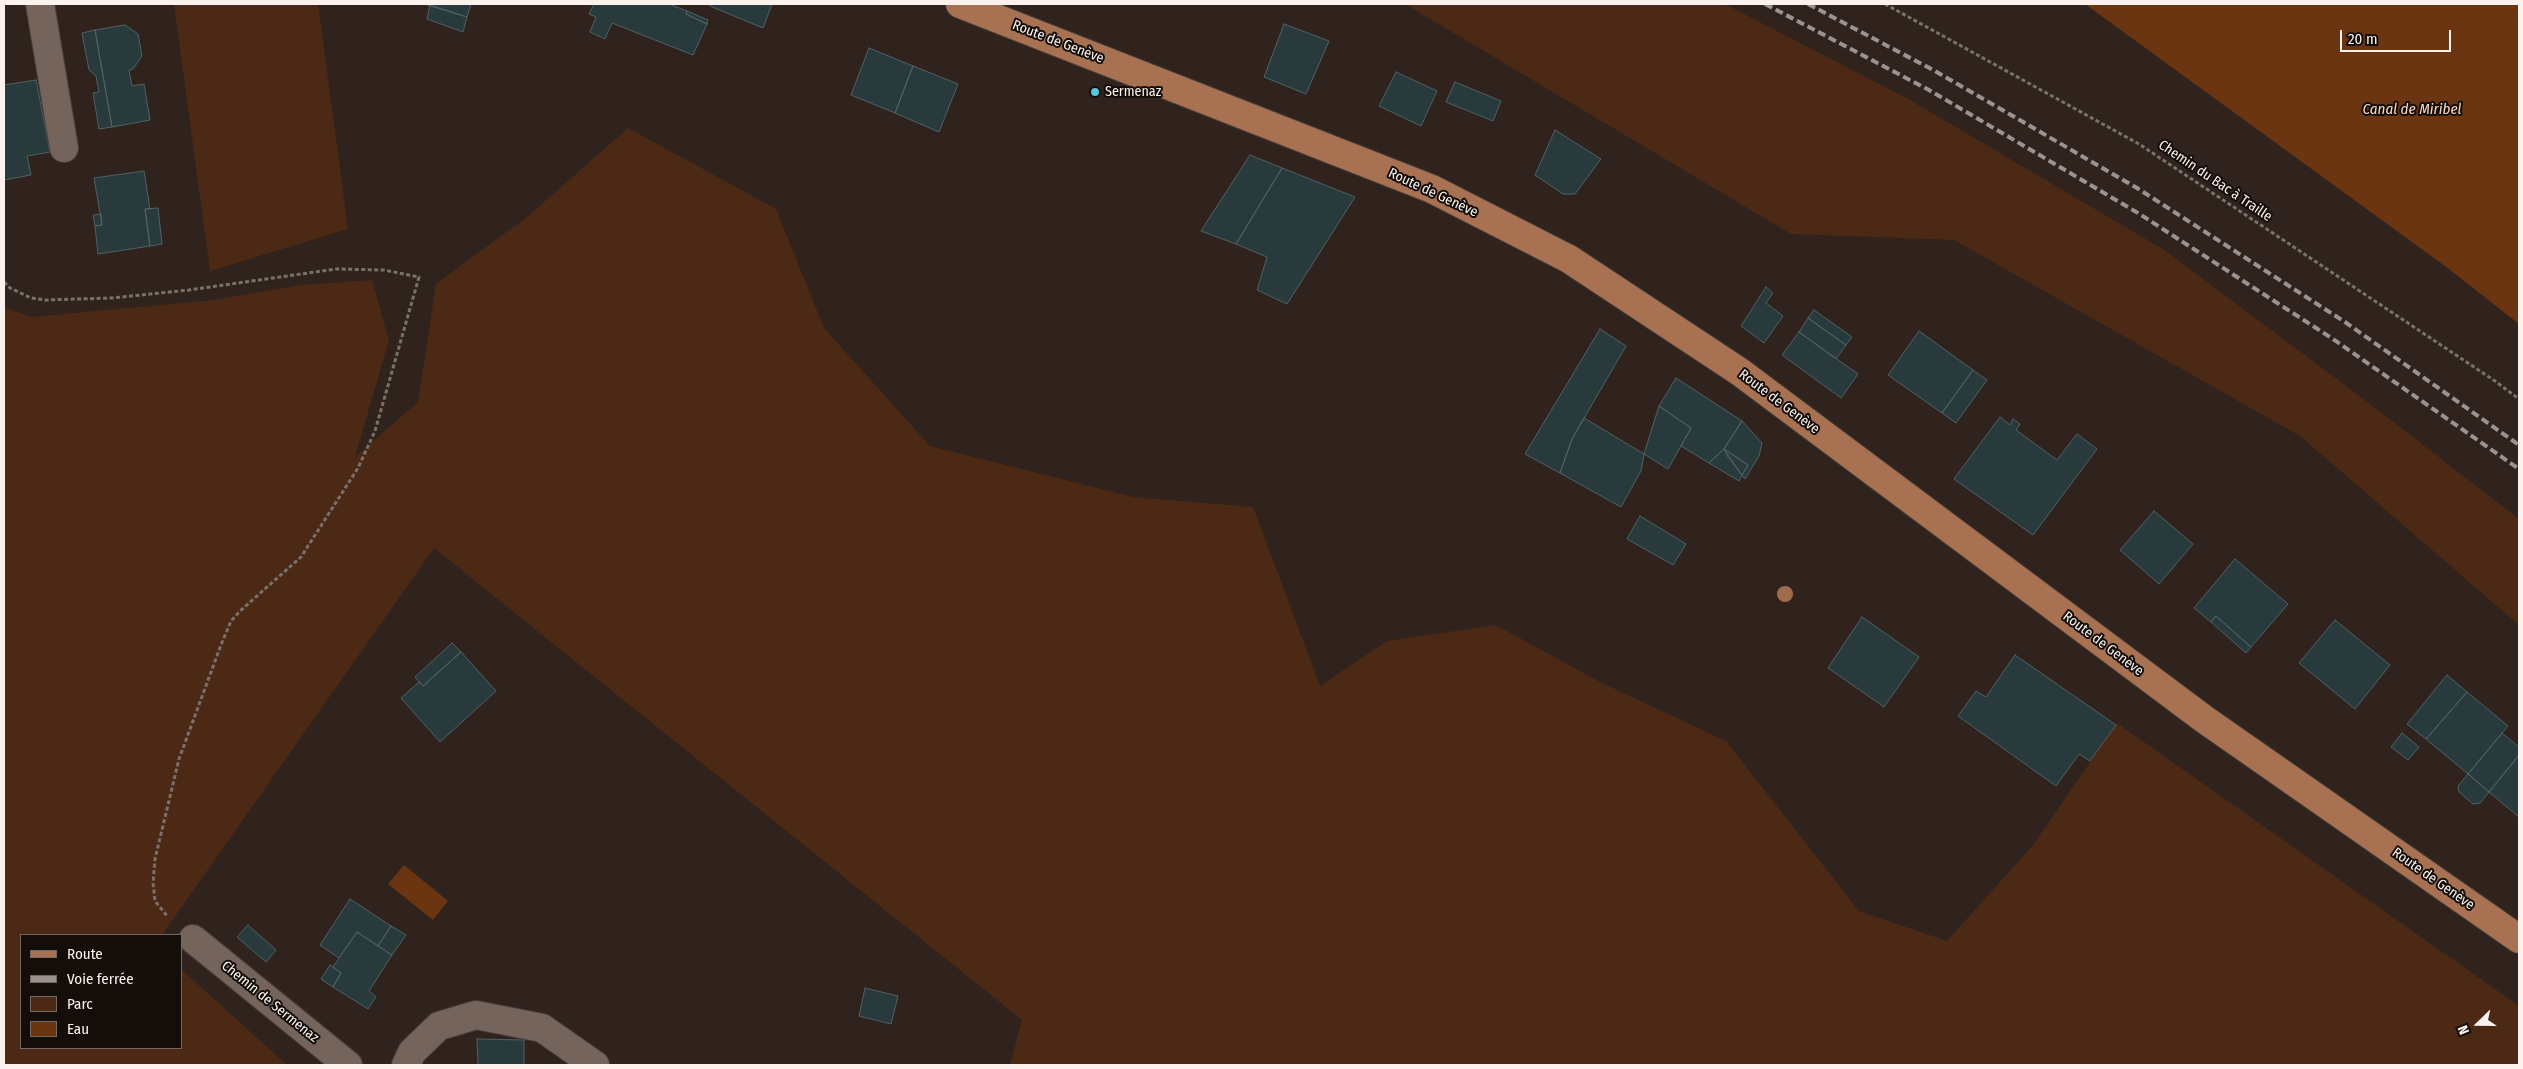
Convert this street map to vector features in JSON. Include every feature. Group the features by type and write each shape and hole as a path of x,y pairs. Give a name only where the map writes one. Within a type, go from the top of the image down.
{"main road":[{"name":"Route de Genève","path":"960,4 1432,189 1569,260 1740,372 2204,719 2519,939"}],"street":[{"path":"40,4 64,148"},
{"name":"Chemin de Sermenaz","path":"193,939 348,1065"},
{"path":"406,1065 412,1052 438,1026 476,1015 542,1028 570,1057 594,1065"}],"path":[{"name":"Chemin du Bac à Traille","path":"1885,4 2139,144 2479,370 2519,399"},
{"path":"4,282 10,288 31,298 45,300 112,298 189,290 336,269 384,270 419,277 374,431 362,460 301,557 231,621 209,674 179,760 162,824 153,883 155,901 164,914 193,939"}],"green space":[{"path":"174,4 318,4 348,229 210,271"},
{"path":"1405,4 1725,4 1910,100 2166,251 2361,397 2519,519 2519,625 2300,436 1954,240 1791,234"},
{"path":"628,128 776,209 824,328 930,446 1133,497 1253,507 1320,686 1387,641 1496,625 1602,683 1726,741 1859,911 1947,941 2033,845 2117,723 2519,1006 2519,1065 1010,1065 1022,1020 434,548 163,934 20,934 20,1049 182,1049 182,970 287,1065 4,1065 4,307 31,317 214,300 301,285 372,280 389,340 355,457 418,402 436,284 527,217"}],"water":[{"name":"Canal de Miribel","path":"2085,4 2519,4 2519,324 2449,269"},
{"path":"404,865 448,901 433,920 388,884"}],"building":[{"path":"424,4 471,4 467,17"},
{"path":"594,4 669,4 687,11 686,14 707,24 693,55 612,23 605,39 590,32 596,17 589,14"},
{"path":"710,4 772,4 763,28 710,6"},
{"path":"430,5 467,17 463,32 427,19"},
{"path":"687,11 708,20 707,24 686,14"},
{"path":"1284,24 1329,41 1306,94 1264,77"},
{"path":"125,25 138,34 142,56 133,69 129,70 132,86 144,84 150,120 112,127 95,30"},
{"path":"95,30 112,127 99,129 93,93 99,92 96,76 89,70 82,33"},
{"path":"869,48 913,66 895,113 851,95"},
{"path":"913,66 958,84 939,132 895,113"},
{"path":"1396,72 1437,91 1421,126 1379,106"},
{"path":"36,80 50,152 27,156 31,175 4,180 4,85"},
{"path":"1455,82 1501,101 1493,121 1446,102"},
{"path":"1555,130 1601,159 1575,194 1563,194 1535,175"},
{"path":"1250,155 1282,168 1236,244 1201,231"},
{"path":"1282,168 1355,197 1287,304 1257,290 1267,257 1236,244"},
{"path":"144,171 150,209 145,209 150,246 98,254 95,226 102,225 94,178"},
{"path":"158,208 162,244 150,246 145,209"},
{"path":"101,214 102,225 95,226 93,215"},
{"path":"1766,287 1773,293 1766,303 1783,316 1764,343 1741,326"},
{"path":"1814,310 1852,337 1846,345 1808,318"},
{"path":"1808,318 1846,345 1836,359 1799,332"},
{"path":"1600,329 1626,346 1572,439 1560,473 1525,454"},
{"path":"1919,331 1973,370 1942,413 1888,375"},
{"path":"1799,332 1858,374 1841,398 1782,355"},
{"path":"1973,370 1987,380 1956,423 1942,413"},
{"path":"1676,378 1742,421 1724,449 1709,463 1681,446 1691,428 1659,406"},
{"path":"1659,406 1691,428 1668,469 1644,454"},
{"path":"2000,417 2010,425 2013,419 2020,424 2016,430 2057,460 2077,434 2097,449 2033,535 1954,479"},
{"path":"1584,418 1644,454 1641,471 1621,507 1560,473 1572,439"},
{"path":"1742,421 1762,443 1759,456 1745,479 1742,475 1748,465 1724,449"},
{"path":"1724,449 1748,465 1742,475 1728,457"},
{"path":"1724,449 1742,475 1739,481 1709,463"},
{"path":"2154,511 2193,544 2159,584 2120,550"},
{"path":"1640,516 1686,544 1673,565 1627,539"},
{"path":"2235,559 2288,604 2251,647 2216,616 2211,622 2194,608"},
{"path":"2216,616 2251,647 2246,653 2211,622"},
{"path":"1862,617 1919,657 1884,707 1828,668"},
{"path":"2335,620 2390,665 2355,709 2299,663"},
{"path":"452,643 461,652 423,686 415,677"},
{"path":"461,652 496,691 440,742 401,698 419,682 423,686"},
{"path":"2015,655 2116,725 2090,761 2079,754 2056,786 1958,716 1976,691 1986,697"},
{"path":"2447,675 2467,692 2426,739 2407,724"},
{"path":"2467,692 2508,726 2468,774 2426,739"},
{"path":"2402,733 2419,747 2408,760 2391,747"},
{"path":"2502,733 2519,747 2519,755 2489,792 2468,774"},
{"path":"2519,758 2519,817 2489,792"},
{"path":"2468,774 2489,792 2480,803 2473,804 2459,792 2458,786"},
{"path":"350,899 391,926 378,946 357,932 339,958 320,945"},
{"path":"248,925 276,950 266,962 237,937"},
{"path":"391,926 406,935 392,955 378,946"},
{"path":"357,932 392,955 369,991 376,997 368,1009 333,987 341,973 333,967"},
{"path":"330,965 341,973 333,987 321,979"},
{"path":"865,988 898,996 891,1024 859,1016"},
{"path":"477,1039 524,1040 524,1065 478,1065"}],"railway":[{"path":"1765,4 1929,90 2138,213 2333,339 2519,469"},
{"path":"1808,4 1935,71 2137,188 2345,322 2519,445"}],"place":[{"name":"Sermenaz","path":"1095,92"}]}
